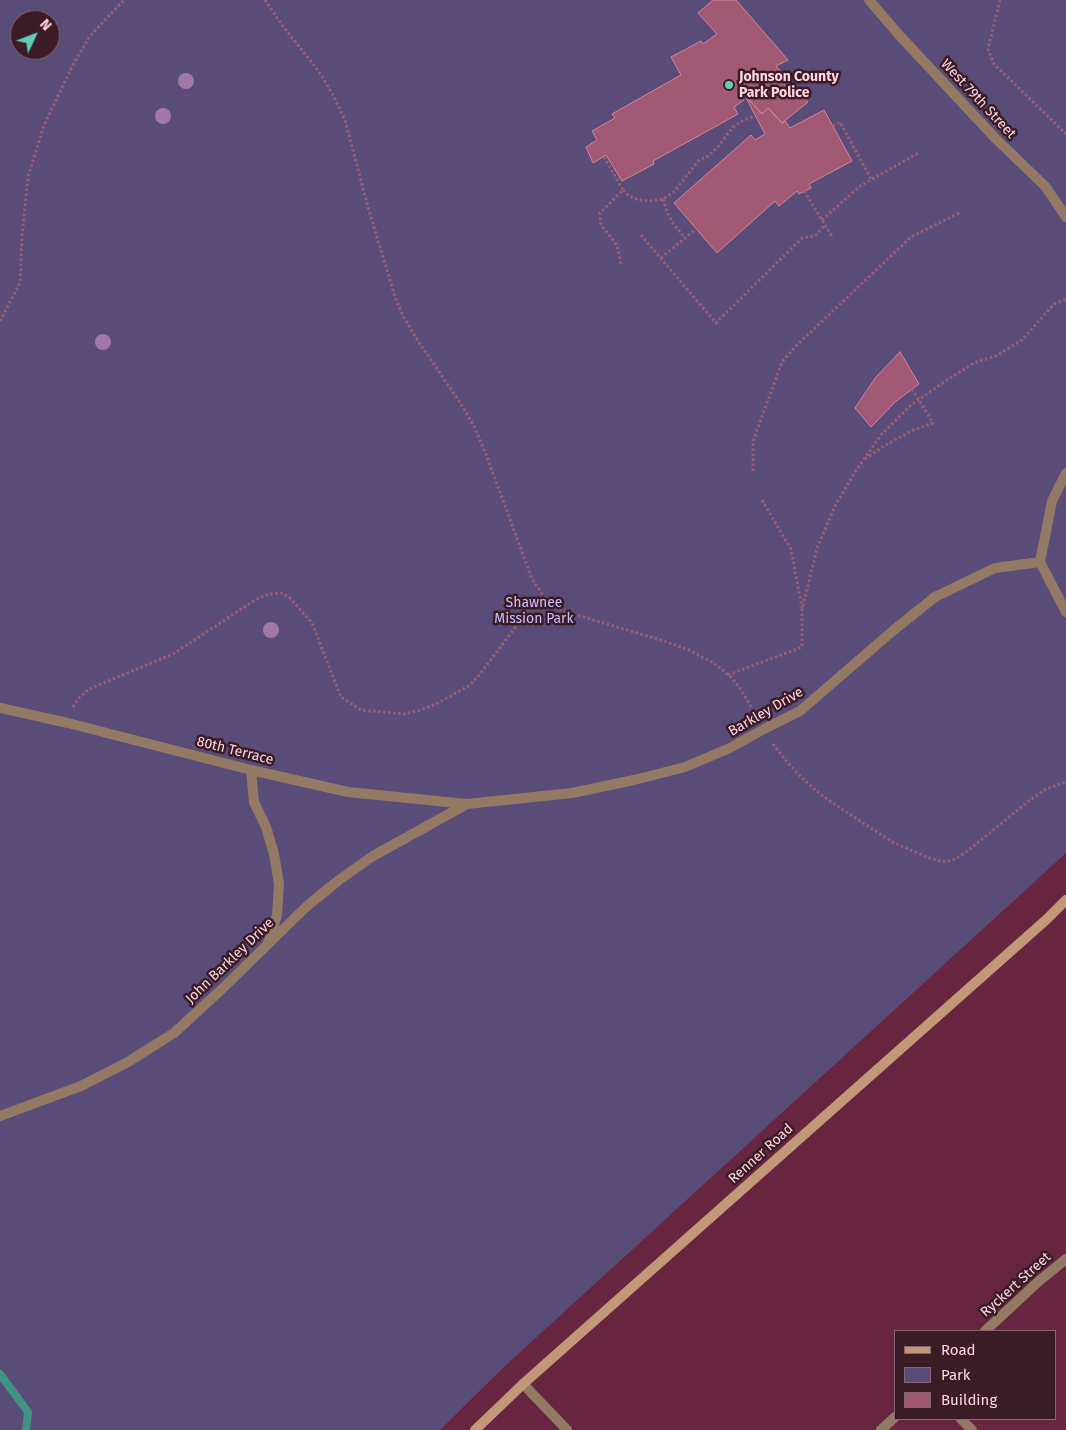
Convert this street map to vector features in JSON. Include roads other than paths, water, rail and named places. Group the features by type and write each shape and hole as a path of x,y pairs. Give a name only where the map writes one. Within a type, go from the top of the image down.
{"main road":[{"name":"Renner Road","path":"475,1430 523,1384 1066,900"}],"street":[{"name":"West 79th Street","path":"869,0 996,139 1045,186 1066,217"},
{"path":"1066,472 1052,501 1040,562 1066,612"},
{"name":"Barkley Drive","path":"467,804 572,793 634,780 685,767 730,748 806,707 895,629 936,597 995,568 1040,562"},
{"name":"80th Terrace","path":"0,708 348,792 467,804"},
{"path":"252,770 254,802 266,827 279,884 277,915 267,945"},
{"name":"John Barkley Drive","path":"0,1116 81,1086 128,1062 174,1032 221,990 307,906 339,880 373,856 467,804"},
{"name":"Ryckert Street","path":"987,1330 1039,1281 1066,1259"},
{"path":"523,1384 567,1430"},
{"path":"881,1430 894,1418"},
{"path":"962,1420 972,1430"}],"waterway":[{"path":"0,1374 28,1412 26,1430"}],"place":[{"name":"Johnson County Park Police","path":"729,85"}],"park label":[{"name":"Shawnee Mission Park","path":"534,612"}]}
